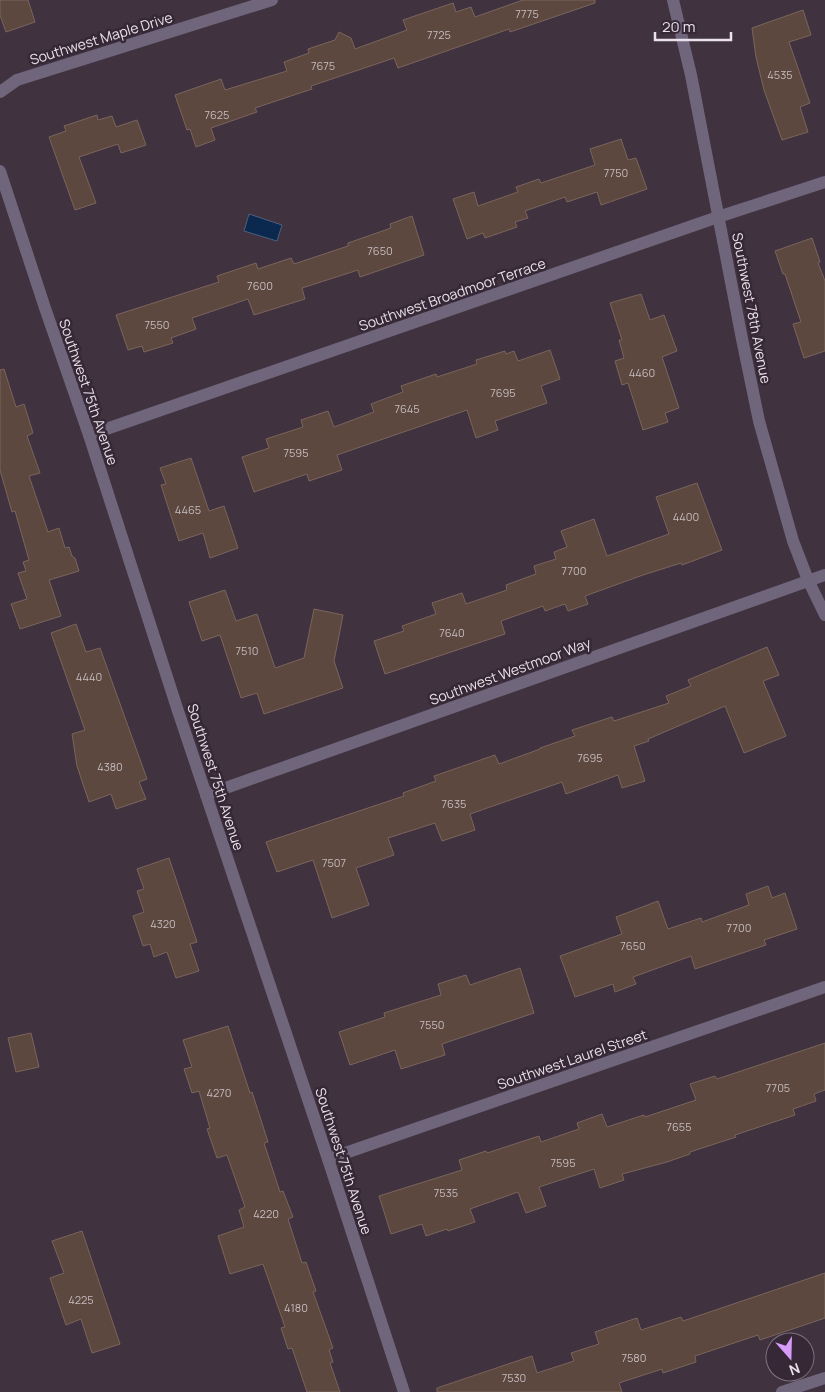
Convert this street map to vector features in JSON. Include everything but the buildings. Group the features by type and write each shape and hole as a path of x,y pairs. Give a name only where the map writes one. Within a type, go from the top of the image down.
{"street":[{"name":"Southwest Maple Drive","path":"0,92 17,80 272,0"},
{"name":"Southwest 78th Avenue","path":"673,0 691,75 760,421 793,542 808,580 825,615"},
{"name":"Southwest 75th Avenue","path":"0,171 89,435 404,1392"},
{"name":"Southwest Broadmoor Terrace","path":"89,435 718,217 825,182"},
{"name":"Southwest Westmoor Way","path":"206,795 825,575"},
{"name":"Southwest Laurel Street","path":"328,1159 825,987"},
{"path":"782,1392 825,1378"}],"water":[{"path":"249,214 282,225 277,241 244,231"}]}
